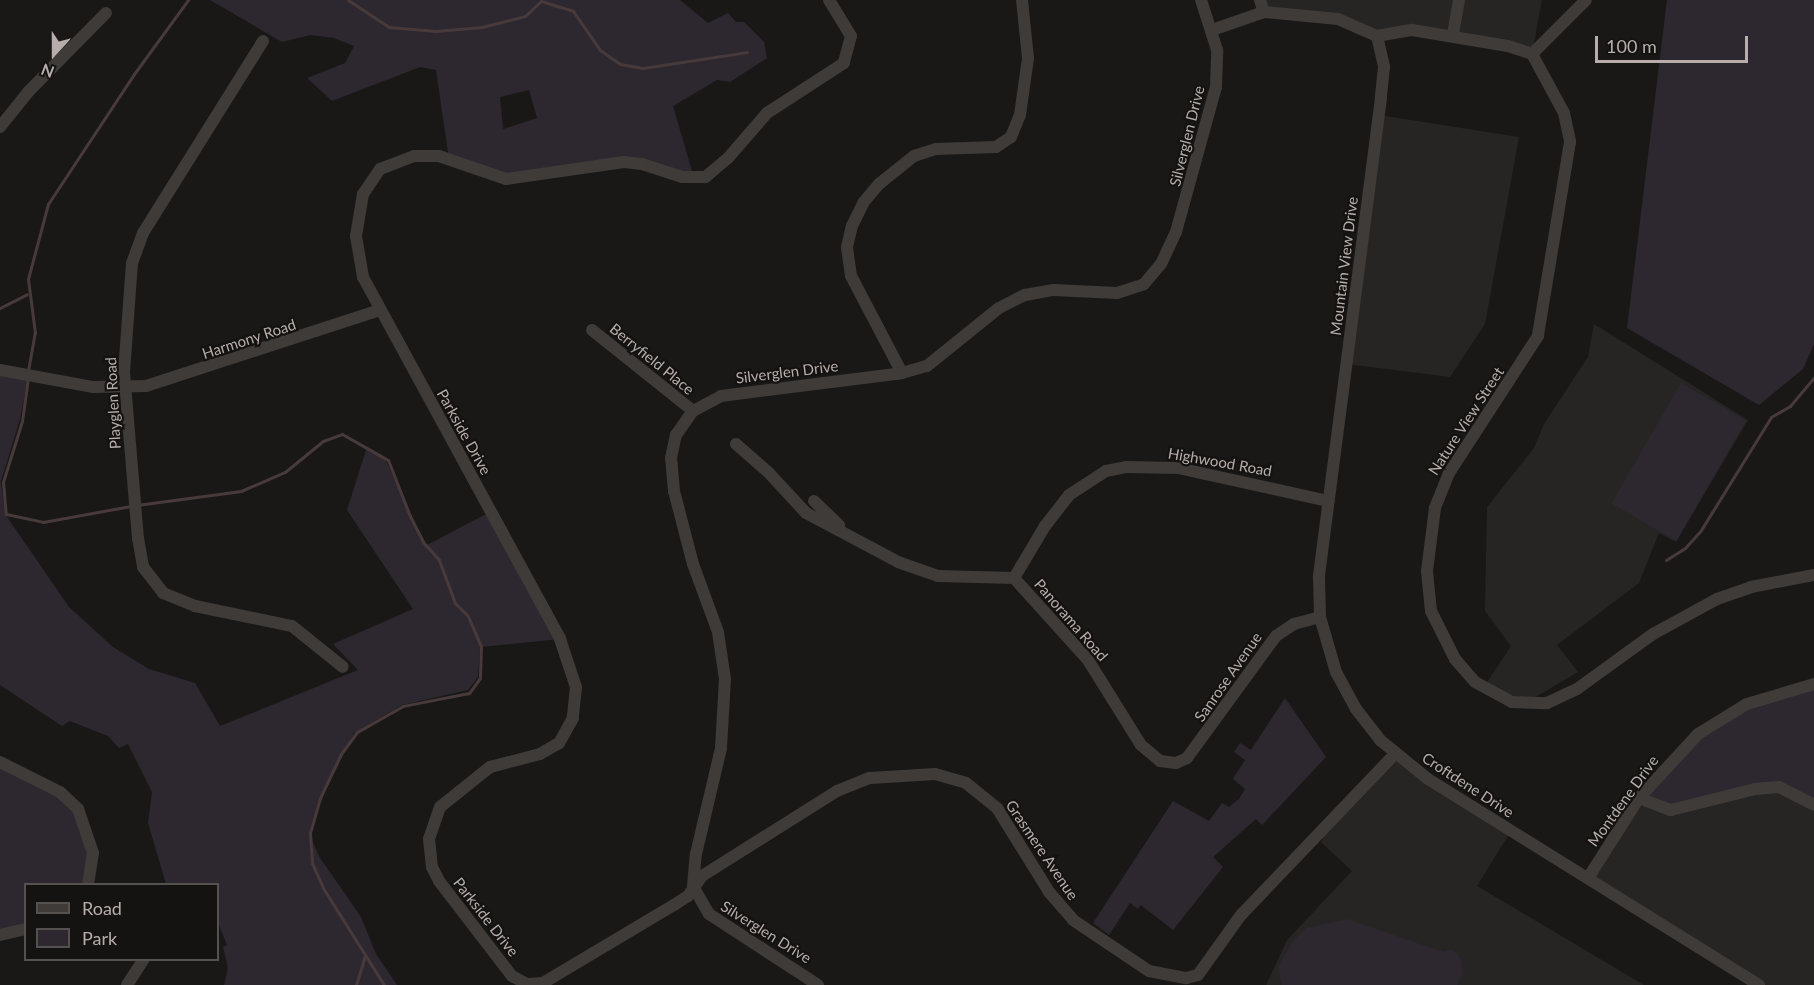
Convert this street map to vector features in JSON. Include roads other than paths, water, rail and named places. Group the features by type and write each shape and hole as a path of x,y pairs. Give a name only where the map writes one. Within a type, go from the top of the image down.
{"street":[{"name":"Parkside Drive","path":"693,886 688,896 674,905 535,984 512,976 439,881 432,867 429,839 440,807 490,767 540,754 559,743 573,718 576,687 560,639 363,277 356,236 363,194 380,169 395,160 428,155 506,179 624,162 642,164 682,177 705,177 728,159 766,113 844,63 851,36 829,0"},
{"path":"902,373 851,276 847,247 852,226 863,203 879,184 914,156 936,149 996,147 1011,138 1020,116 1028,58 1022,0"},
{"name":"Silverglen Drive","path":"818,985 709,914 693,886 692,871 721,748 725,679 718,632 693,564 672,476 676,435 693,411 713,399 749,390 902,373 927,366 999,308 1025,295 1054,290 1117,293 1137,288 1152,276 1176,232 1211,109 1218,65 1212,30 1201,0"},
{"path":"1453,34 1459,0"},
{"path":"1212,30 1262,6 1338,19 1377,36 1412,30 1453,34 1532,54 1586,0"},
{"path":"0,127 28,92 106,13"},
{"name":"Mountain View Drive","path":"1328,501 1381,99 1384,67 1377,36"},
{"name":"Playglen Road","path":"263,41 140,240 129,279 125,388 133,495 141,560 163,593 195,606 292,626 343,667"},
{"name":"Nature View Street","path":"1532,54 1564,113 1570,134 1542,323 1534,343 1437,496 1427,571 1431,611 1440,634 1475,682 1497,696 1529,705 1547,703 1577,690 1653,634 1717,598 1814,574"},
{"name":"Harmony Road","path":"0,370 39,379 125,388 180,377 380,310"},
{"name":"Berryfield Place","path":"592,330 693,411"},
{"name":"Panorama Road","path":"736,444 769,473 806,513 927,574 1014,578 1097,672 1141,745 1153,758 1168,763"},
{"name":"Highwood Road","path":"1014,578 1045,526 1069,495 1106,471 1126,467 1178,468 1328,501"},
{"name":"Panorama Road","path":"814,501 846,532"},
{"name":"Croftdene Drive","path":"1328,501 1319,577 1320,616 1330,658 1345,690 1368,725 1395,754 1451,794 1759,985"},
{"name":"Sanrose Avenue","path":"1168,763 1182,761 1195,750 1276,636 1294,624 1320,616"},
{"name":"Montdene Drive","path":"1588,878 1639,798 1677,753 1722,717 1774,694 1814,684"},
{"name":"Grasmere Avenue","path":"693,886 702,876 852,784 881,777 935,774 966,783 997,808 1055,900 1090,932 1149,971 1173,978 1200,980 1241,915 1395,754"},
{"path":"0,762 60,792 78,809 91,840 92,883"},
{"path":"1639,798 1671,810 1755,789 1779,788 1814,805"},
{"path":"0,935 24,929"},
{"path":"127,985 142,961"}],"waterway":[{"path":"28,371 35,333 28,279 48,204 134,74 188,0"},
{"path":"348,0 389,27 436,31 482,27 525,16 541,1"},
{"path":"541,1 573,11 600,50 620,64 643,68 747,52"},
{"path":"0,308 27,294"},
{"path":"1666,560 1685,548 1701,530 1771,417 1790,406 1814,377"},
{"path":"28,378 22,421 3,482 6,514 43,522 131,506"},
{"path":"137,505 241,491 285,472 323,441 342,434 388,460 410,516 423,542 439,560 455,603 468,616 481,646 480,678 469,693 403,706 357,732 341,754 320,798 310,833 312,863 323,888 384,985"},
{"path":"356,985 365,956"}]}
